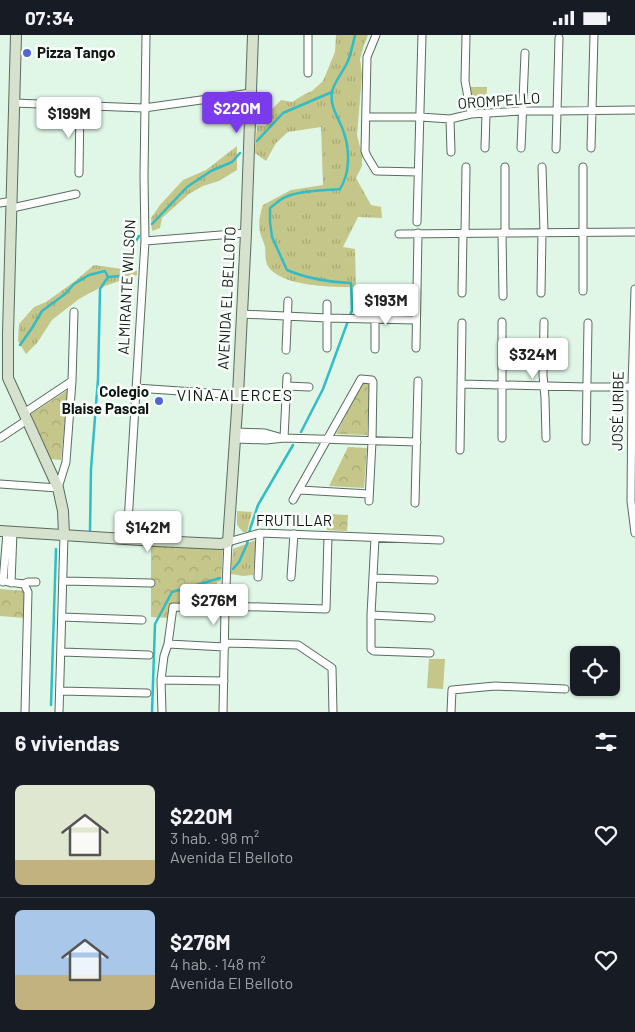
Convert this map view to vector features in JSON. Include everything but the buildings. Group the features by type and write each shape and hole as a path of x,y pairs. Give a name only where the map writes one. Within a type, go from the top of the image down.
{"street":[{"path":"16,35 12,205 4,335 8,378 58,488 63,511 64,581 59,712"},
{"name":"ALMIRANTE WILSON","path":"127,539 145,241 144,109 146,35"},
{"name":"AVENIDA EL BELLOTO","path":"224,712 225,608 246,233 253,35"},
{"path":"308,35 308,73"},
{"path":"376,35 367,57 365,151 376,171 418,172"},
{"path":"417,222 422,35"},
{"path":"466,35 465,81 471,114"},
{"path":"591,148 594,35"},
{"path":"556,149 559,38"},
{"path":"521,148 525,53"},
{"path":"14,103 144,109 251,93"},
{"path":"79,173 80,106"},
{"name":"OROMPELLO","path":"366,117 450,119 486,113 635,109"},
{"path":"485,148 486,113"},
{"path":"450,119 451,152"},
{"path":"462,293 466,167"},
{"path":"503,296 505,167"},
{"path":"542,167 542,293"},
{"path":"583,167 583,291"},
{"path":"0,203 12,205 76,194"},
{"path":"399,233 635,232"},
{"path":"145,241 246,233"},
{"path":"416,348 418,233"},
{"name":"JOSÉ URIBE","path":"635,289 631,501 635,533"},
{"path":"286,350 288,301"},
{"path":"375,303 375,349"},
{"path":"327,304 327,348"},
{"path":"58,488 66,463 72,381 74,312"},
{"path":"242,314 416,320"},
{"path":"502,322 502,438"},
{"path":"544,322 543,375 546,438"},
{"path":"460,450 462,323"},
{"path":"586,441 588,323"},
{"path":"284,438 287,377"},
{"path":"293,500 361,379 372,380 372,441 369,497 300,490"},
{"path":"0,438 72,381"},
{"path":"415,503 418,381"},
{"path":"461,384 632,387"},
{"path":"287,386 309,387"},
{"path":"136,387 238,395"},
{"path":"235,435 265,433 284,438 417,442"},
{"path":"0,484 58,488"},
{"path":"7,532 5,582 24,584 36,582"},
{"name":"FRUTILLAR","path":"7,532 222,544 260,533 440,540"},
{"path":"258,577 260,533"},
{"path":"291,577 294,534"},
{"path":"162,712 161,680 173,607 326,609 328,536"},
{"path":"375,538 371,648 374,651 430,653"},
{"path":"373,578 434,580"},
{"path":"64,581 151,583"},
{"path":"24,584 28,591 25,712"},
{"path":"371,615 431,618"},
{"path":"62,617 142,620"},
{"path":"168,644 298,645 332,668 333,712"},
{"path":"62,652 149,655"},
{"path":"161,680 224,681"},
{"path":"451,712 452,690 495,686 565,689"},
{"path":"60,691 147,693"}],"green space":[{"path":"336,35 368,35 360,59 362,75 357,135 362,155 362,166 356,178 371,205 381,207 382,218 358,217 343,247 355,249 356,287 310,285 298,283 278,275 267,264 265,247 259,229 263,205 291,190 323,185 321,127 288,132 276,143 266,161 255,153 257,126 266,126 271,110 281,100 292,102 312,91 323,81 335,52"},
{"path":"470,87 487,87 486,106 475,107"},
{"path":"237,146 237,170 219,181 203,186 189,194 162,218 160,228 152,231 151,218 183,180 206,170"},
{"path":"94,265 137,271 137,275 99,288 79,299 52,320 37,343 26,354 18,341 19,324 34,307 46,302"},
{"path":"368,382 370,385 367,435 336,434 363,383"},
{"path":"68,390 61,460 51,459 31,414"},
{"path":"348,447 367,448 364,488 329,486"},
{"path":"237,511 252,512 247,532 243,532 237,525"},
{"path":"328,514 348,515 347,531 327,530"},
{"path":"256,540 253,575 231,574 233,549"},
{"path":"151,545 223,549 221,581 217,582 217,603 215,605 170,604 169,618 151,617"},
{"path":"0,589 25,591 25,618 0,616"},
{"path":"429,659 445,659 443,689 427,688"}],"waterway":[{"path":"301,432 323,389 352,310 351,283 303,276 287,270 272,237 270,208 280,200 293,194 340,189 343,183 348,162 347,147 331,97 334,85 348,61 355,35"},
{"path":"257,141 283,113 332,92"},
{"path":"152,224 187,187 211,171 232,162 240,153"},
{"path":"20,345 42,311 65,294 74,284 89,275 105,271 108,277 121,276 131,269 133,246 139,236"},
{"path":"90,530 91,469 98,379 100,289 108,277"},
{"path":"233,569 239,562 247,544 258,505 293,445"},
{"path":"51,705 56,549"},
{"path":"152,712 155,624 172,592 220,578"}],"place":[{"name":"Pizza Tango","path":"27,53"},
{"name":"Colegio Blaise Pascal","path":"159,401"}],"district":[{"name":"VIÑA ALERCES","path":"235,395"}]}
